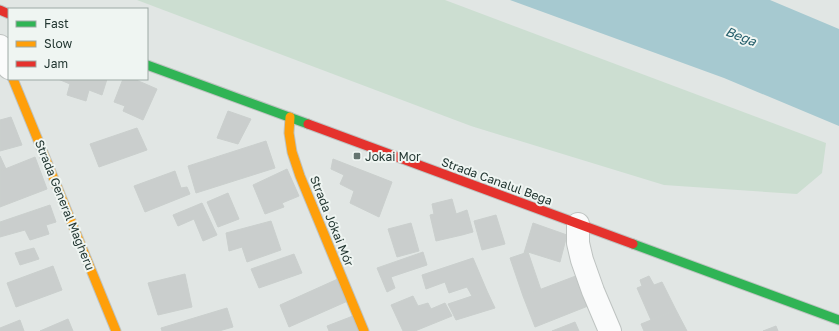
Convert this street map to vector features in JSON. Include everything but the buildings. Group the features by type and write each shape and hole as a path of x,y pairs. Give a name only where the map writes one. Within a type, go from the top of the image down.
{"street":[{"path":"0,46 8,66"},
{"name":"Strada Canalul Bega","path":"148,64 839,320"},
{"name":"Strada General Magheru","path":"13,80 116,331"},
{"name":"Strada Jókai Mór","path":"290,118 289,133 292,152 300,176 364,331"},
{"path":"578,224 578,243 582,260 610,331"}],"green space":[{"path":"137,0 445,0 826,143 822,173 797,194 664,185 471,126"}],"water":[{"name":"Bega","path":"510,0 770,0 839,29 839,126 724,78"}],"traffic: fast":[{"path":"148,65 308,124"},
{"path":"633,244 839,320"}],"traffic: slow":[{"path":"13,80 116,331"},
{"path":"290,117 289,133 292,152 300,176 364,331"}],"traffic: jam":[{"path":"0,10 8,14"},
{"path":"308,124 633,244"}],"place":[{"name":"Jokai Mor","path":"357,156"}]}
